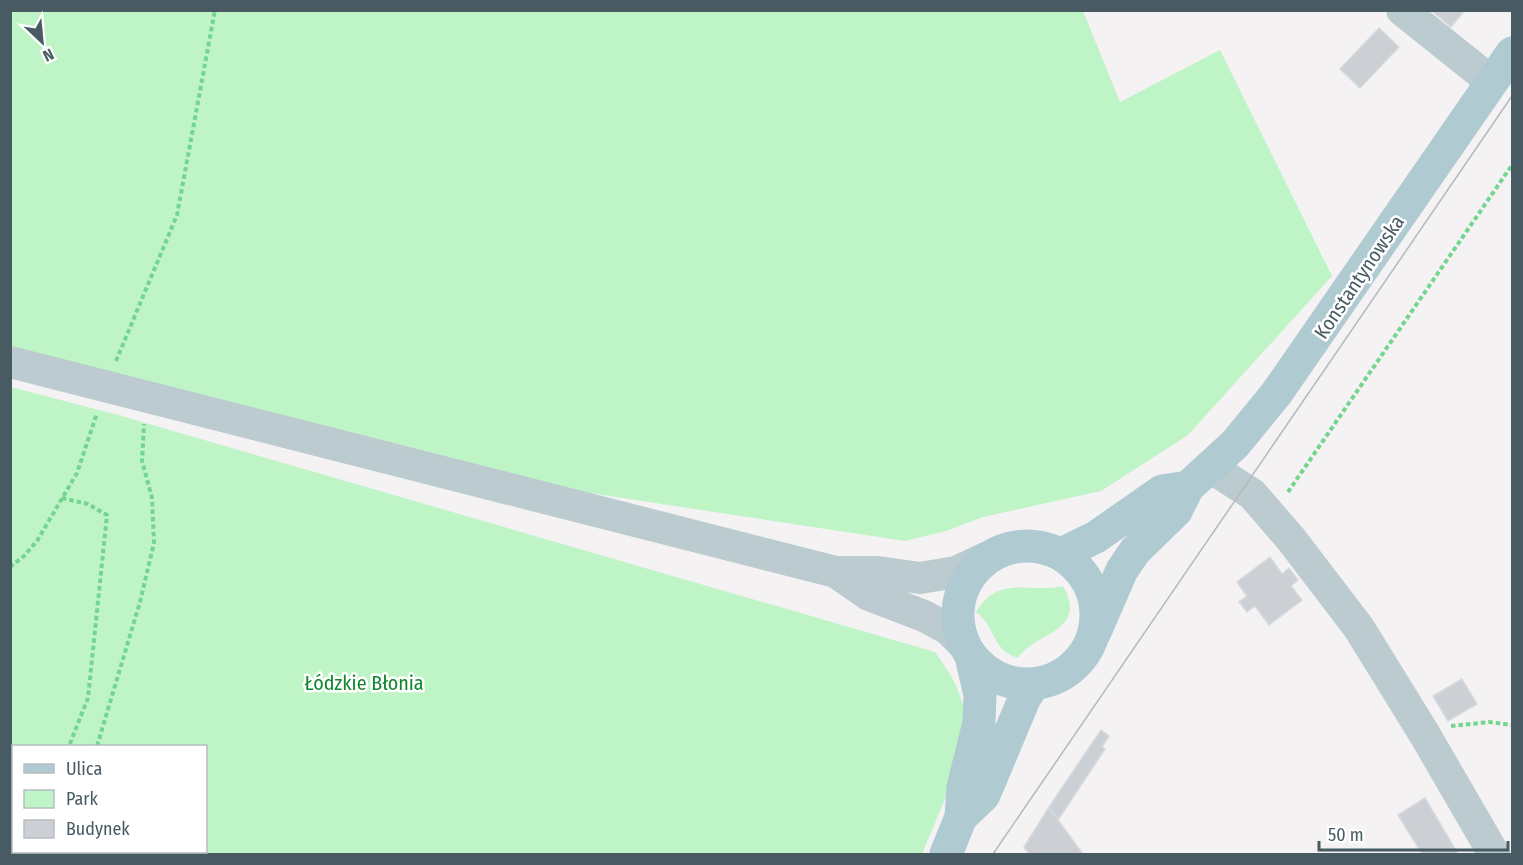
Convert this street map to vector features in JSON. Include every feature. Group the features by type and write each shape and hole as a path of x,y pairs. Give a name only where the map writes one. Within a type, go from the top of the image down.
{"main road":[{"name":"Konstantynowska","path":"1095,632 1122,570 1135,551 1176,510 1199,477 1256,420 1301,361 1512,53"},
{"path":"1061,554 1096,537 1162,491 1199,477"},
{"path":"946,855 961,818 963,787 976,737 980,708 978,681 958,624 962,591 972,572 988,557 1019,546 1041,547 1061,554 1079,567 1091,586 1097,609 1095,632 1077,663 1058,678 1034,684 999,679 979,665 968,651"},
{"path":"961,818 984,795 1025,697 1034,684"}],"street":[{"path":"1402,10 1492,82"},
{"path":"10,362 836,572 878,572 920,578 956,572 988,557"},
{"path":"1199,477 1252,495 1291,539 1359,628 1425,735 1500,849"},
{"path":"836,572 869,595 924,616 948,629 968,651"}],"path":[{"path":"10,567 37,541 77,473 106,386 177,215 215,10"},
{"path":"1271,516 1512,165"},
{"path":"98,745 140,602 154,543 153,498 142,461 145,396"},
{"path":"62,498 88,504 107,515 88,698 70,745"},
{"path":"1425,735 1440,728 1467,723 1489,722 1512,725"}],"green space":[{"path":"10,11 1083,11 1120,102 1220,50 1332,276 1188,435 1101,491 983,517 946,531 905,541 550,487 11,348"},
{"name":"Łódzkie Błonia","path":"11,387 118,415 935,652 953,679 959,693 964,709 965,724 958,761 922,854 11,854"},
{"path":"1063,586 1069,601 1069,613 1065,622 1057,630 1026,649 1018,658 1009,654 998,644 987,624 976,612 985,600 1004,589"}],"building":[{"path":"1431,10 1465,10 1451,27"},
{"path":"1379,28 1399,47 1360,88 1340,69"},
{"path":"1270,557 1282,574 1289,568 1298,580 1291,586 1302,600 1269,625 1255,606 1247,612 1239,602 1247,596 1237,582"},
{"path":"1462,679 1477,704 1448,721 1433,696"},
{"path":"1101,730 1109,736 1102,747 1105,749 1058,820 1049,807"},
{"path":"1425,798 1458,854 1422,854 1398,815"},
{"path":"1049,807 1083,854 1029,854 1024,847"}],"tram line":[{"path":"993,854 1512,96"}]}
